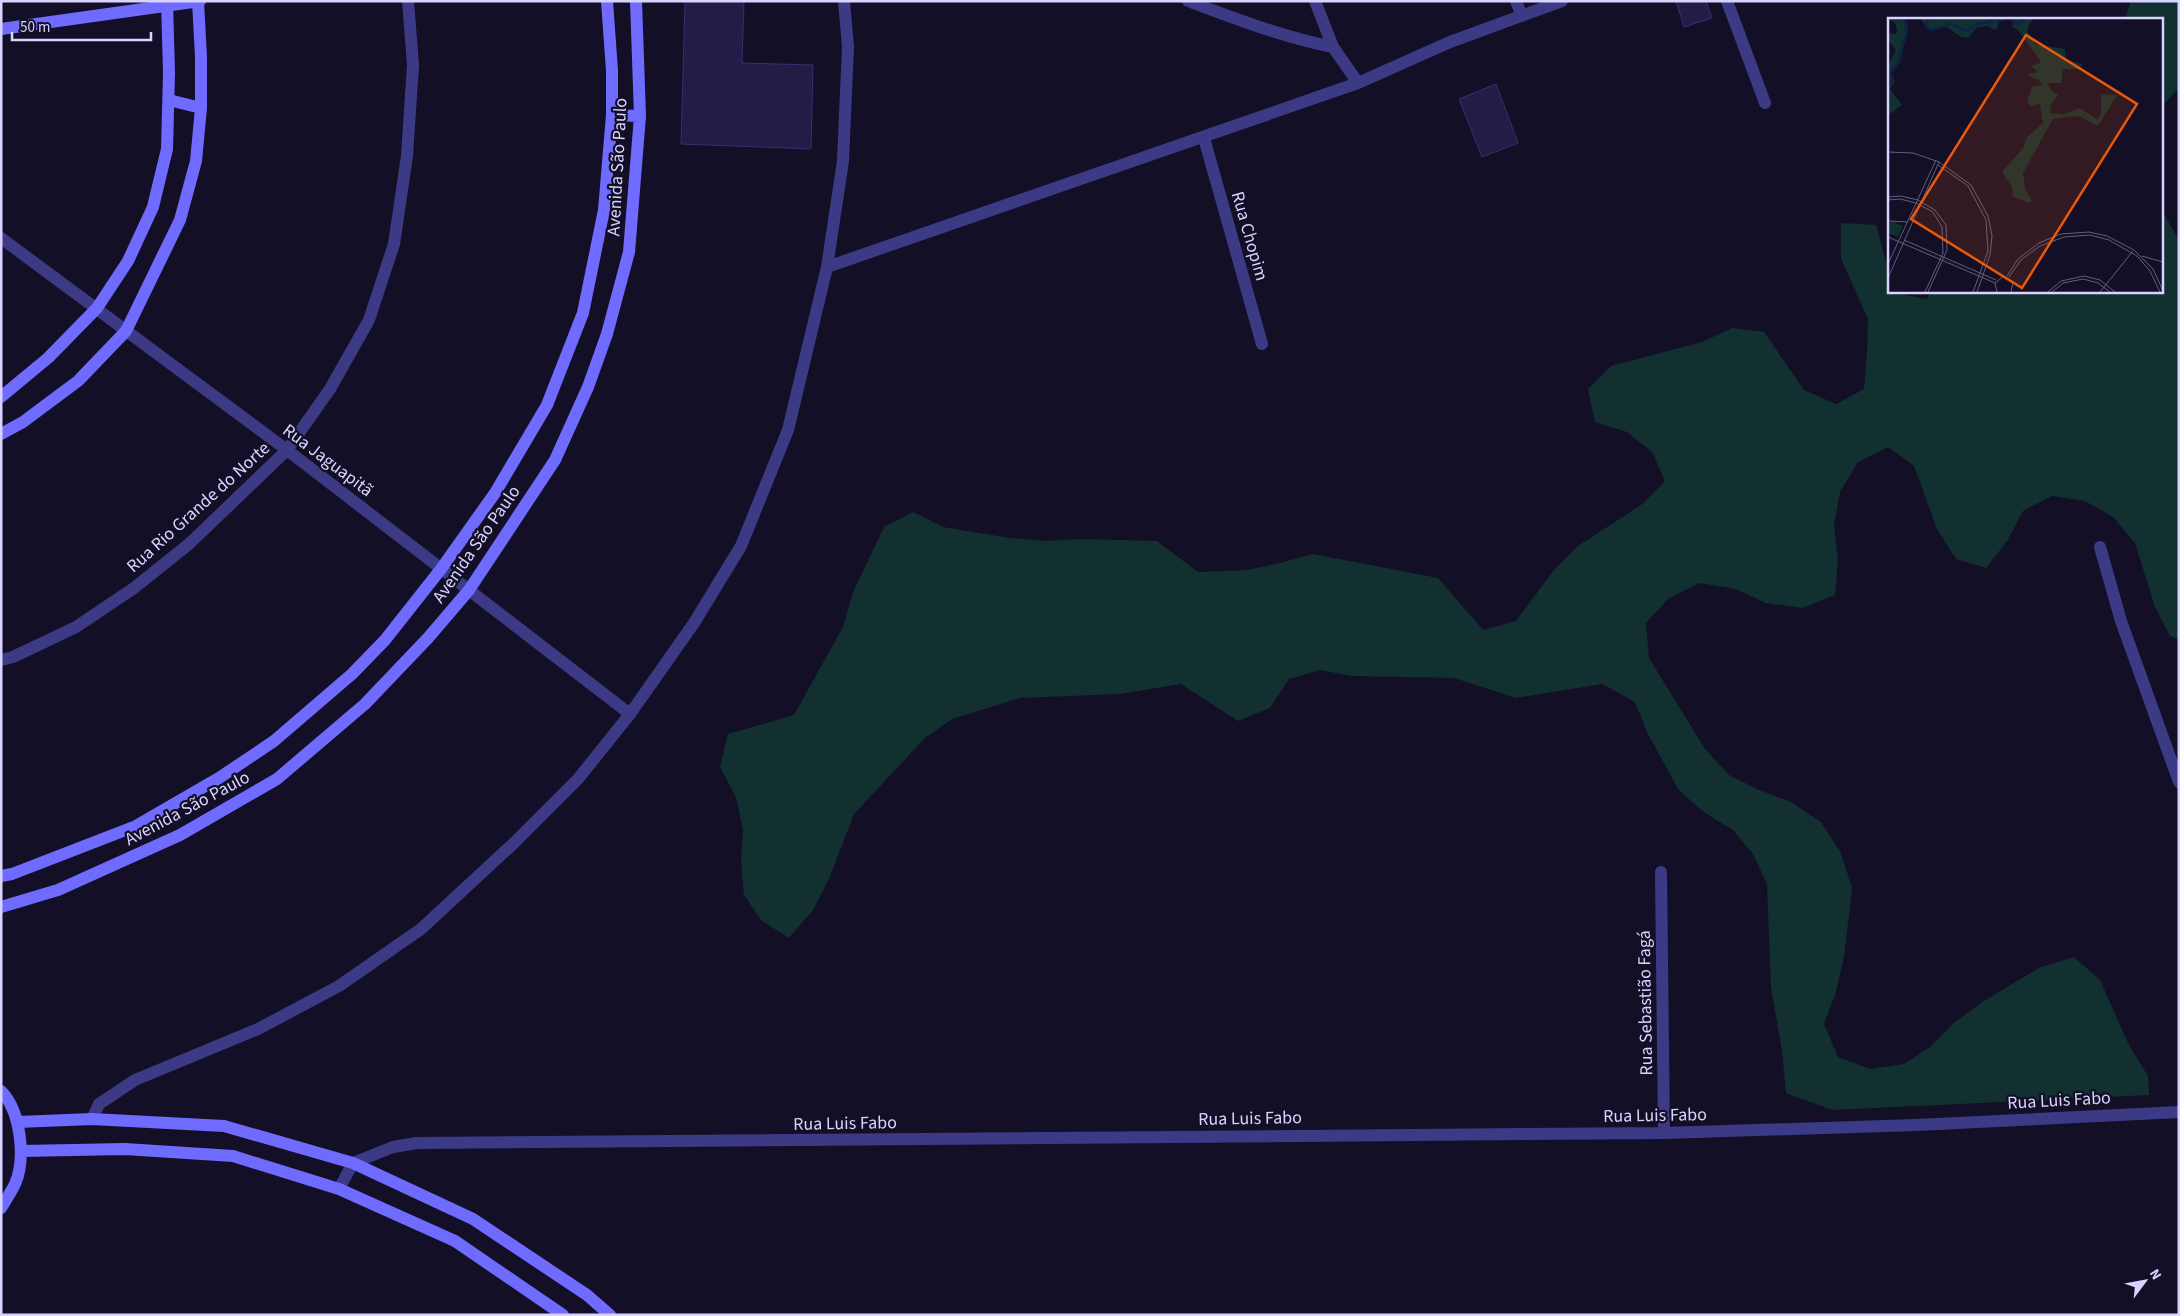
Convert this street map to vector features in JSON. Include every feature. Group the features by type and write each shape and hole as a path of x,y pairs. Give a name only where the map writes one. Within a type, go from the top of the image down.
{"street":[{"path":"1,29 167,3 199,1 201,57 201,108 196,161 180,220 126,331 78,380 23,422 1,434"},
{"name":"Rua Rio Grande do Norte","path":"1,660 13,657 76,627 134,588 189,544 287,450 330,389 369,320 394,244 408,156 413,65 408,1"},
{"name":"Avenida São Paulo","path":"1,876 70,853 136,826 219,778 274,741 352,674 385,640 441,569 495,494 547,405 583,313 604,210 612,115 612,71 607,1"},
{"name":"Avenida São Paulo","path":"1,907 58,890 180,835 278,779 365,704 428,638 469,590 555,460 588,387 607,334 629,252 640,116 636,1"},
{"path":"92,1119 99,1104 128,1084 258,1029 338,986 422,929 514,843 578,779 630,714 694,623 741,546 788,430 827,267 843,161 848,47 844,1"},
{"path":"1188,1 1268,31 1297,40 1333,47"},
{"path":"1516,1 1522,16"},
{"path":"827,267 1358,84 1450,42 1562,1"},
{"path":"1727,1 1765,103"},
{"path":"1315,2 1333,47 1358,84"},
{"path":"1,397 48,358 97,308 128,261 153,207 168,149 167,3"},
{"path":"169,100 201,108"},
{"path":"612,115 640,116"},
{"name":"Rua Chopim","path":"1204,138 1262,344"},
{"name":"Rua Jaguapitã","path":"1,238 287,450 630,714"},
{"path":"2100,547 2121,621 2179,782"},
{"name":"Rua Sebastião Fagá","path":"1661,872 1664,1133"},
{"path":"1,1091 17,1122 21,1151 15,1183 1,1208"},
{"name":"Rua Luis Fabo","path":"353,1163 392,1146 417,1143 1664,1133 1916,1126 2179,1112"},
{"path":"17,1122 92,1119 224,1126 353,1163 473,1219 587,1295 610,1315"},
{"path":"21,1151 125,1149 233,1156 339,1189 455,1241 563,1315"},
{"path":"339,1189 353,1163"}],"green space":[{"path":"2131,1 2179,1 2179,88 2162,106 2162,18 2125,18"},
{"path":"2162,211 2179,240 2179,639 2170,636 2155,607 2135,543 2113,517 2085,501 2052,496 2023,511 2007,541 1986,568 1956,559 1937,529 1914,466 1888,447 1858,462 1840,492 1834,525 1838,560 1835,595 1803,608 1766,603 1736,589 1700,583 1669,598 1646,623 1649,658 1705,749 1729,775 1759,790 1791,802 1821,822 1841,853 1852,888 1844,957 1836,992 1824,1024 1838,1057 1870,1069 1904,1064 1930,1047 1954,1023 1981,1003 2041,967 2074,957 2100,980 2129,1045 2148,1076 2149,1095 1832,1110 1786,1093 1782,1051 1771,987 1767,884 1753,854 1733,830 1702,811 1678,789 1647,732 1635,702 1602,684 1516,698 1454,678 1352,676 1320,670 1289,679 1270,708 1238,721 1181,684 1120,694 1020,698 952,719 925,738 854,814 829,879 813,910 789,938 762,921 744,895 741,861 743,830 736,797 720,767 728,734 794,715 843,627 853,592 884,527 913,512 943,527 1010,538 1046,541 1081,539 1157,541 1198,572 1247,570 1313,554 1438,578 1483,630 1516,621 1554,570 1578,546 1641,505 1665,481 1652,452 1627,432 1595,422 1588,389 1611,366 1702,342 1732,328 1764,332 1804,390 1836,404 1864,389 1868,319 1841,259 1841,223 1876,225 1888,269 1888,292 1927,299 1930,292 2162,292"}],"building":[{"path":"685,1 744,1 742,63 813,65 811,149 681,144"},
{"path":"1676,1 1706,1 1712,18 1684,27"},
{"path":"1496,84 1518,143 1482,157 1459,99"}]}
